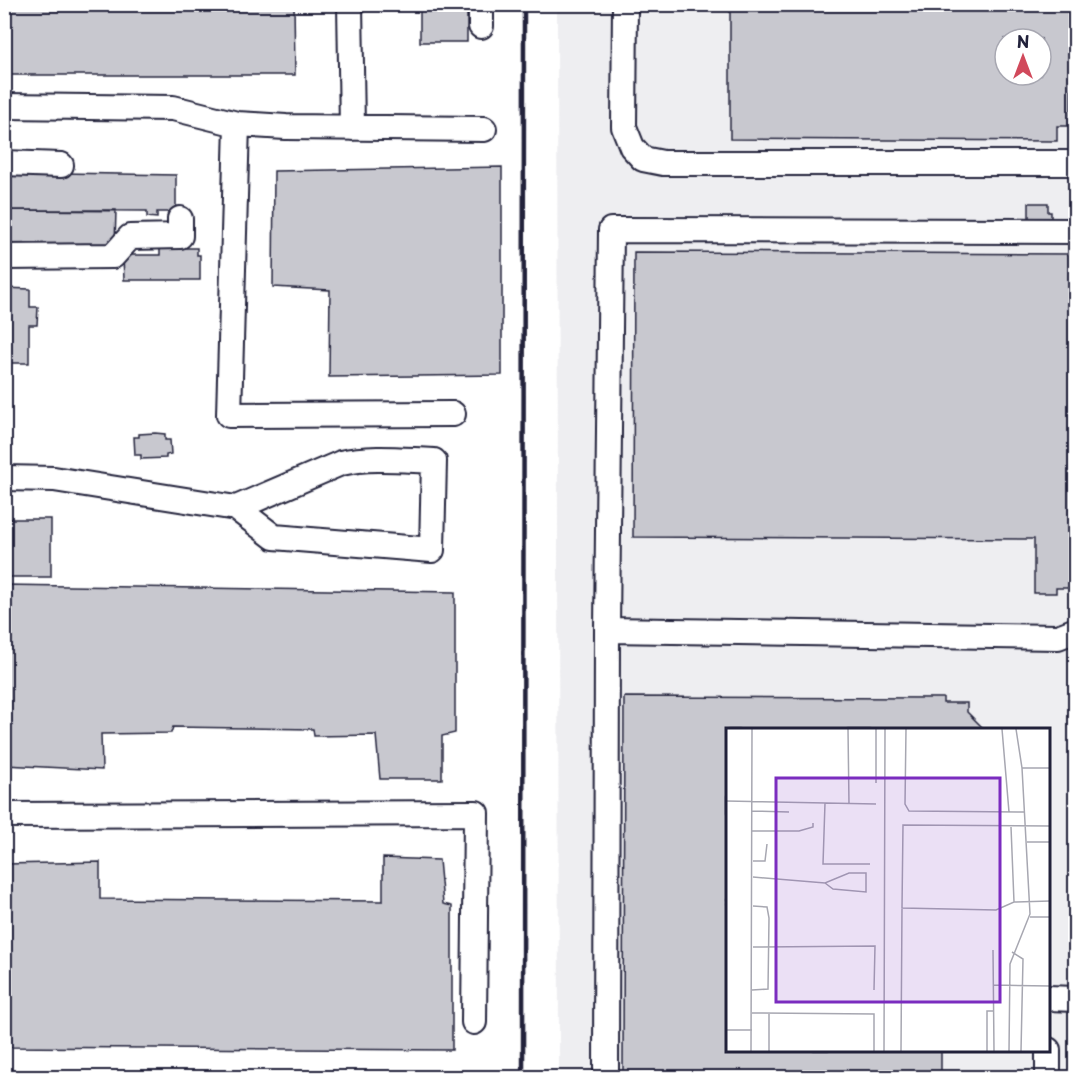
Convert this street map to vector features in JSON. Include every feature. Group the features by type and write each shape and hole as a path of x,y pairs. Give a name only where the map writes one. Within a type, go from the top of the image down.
{"lane":[{"path":"350,4 352,128"},
{"path":"625,4 624,128 632,147 643,159 663,163 1076,163"},
{"path":"4,106 173,108 237,124 286,128 484,129"},
{"path":"237,124 229,415 453,414"},
{"path":"4,163 61,165"},
{"path":"4,257 113,256 130,237 180,236 180,219"},
{"path":"606,1077 611,230 1076,231"},
{"path":"4,478 54,479 236,508 273,537 432,550 434,461 380,459 352,461 236,508"},
{"path":"608,630 1058,636 1076,630"},
{"path":"4,815 476,813 474,1022"},
{"path":"1050,998 1076,999"},
{"path":"1048,1052 1048,1077"}],"shaded area":[{"path":"557,5 1075,5 1075,1077 559,1077"}],"building":[{"path":"4,4 294,4 295,75 4,75"},
{"path":"420,4 467,4 467,42 420,42"},
{"path":"730,4 1072,4 1071,126 1057,126 1057,141 730,139"},
{"path":"502,167 502,375 329,377 330,290 273,287 274,171"},
{"path":"4,172 176,175 176,212 157,212 157,218 147,217 147,211 4,210"},
{"path":"1029,203 1048,203 1051,219 1029,219"},
{"path":"4,210 116,210 115,245 4,249"},
{"path":"160,248 197,248 197,255 200,255 200,280 124,280 123,255 160,255"},
{"path":"634,252 1076,254 1076,588 1056,588 1056,593 1034,593 1034,539 633,537"},
{"path":"4,288 30,289 30,307 38,307 37,325 29,325 29,363 4,363"},
{"path":"139,434 165,434 165,440 170,440 171,454 166,455 166,458 141,459 141,455 135,455 134,437 139,437"},
{"path":"4,519 51,519 51,577 4,577"},
{"path":"4,585 455,592 455,733 442,736 442,779 380,779 376,735 314,736 313,729 173,727 171,733 101,734 102,770 5,765"},
{"path":"624,697 943,698 943,703 967,703 967,712 983,728 726,728 726,1052 941,1052 941,1078 623,1078"},
{"path":"383,858 439,860 443,904 452,906 452,1050 4,1047 5,864 100,862 100,899 383,901"}],"railway":[{"path":"523,1078 524,4"}]}
